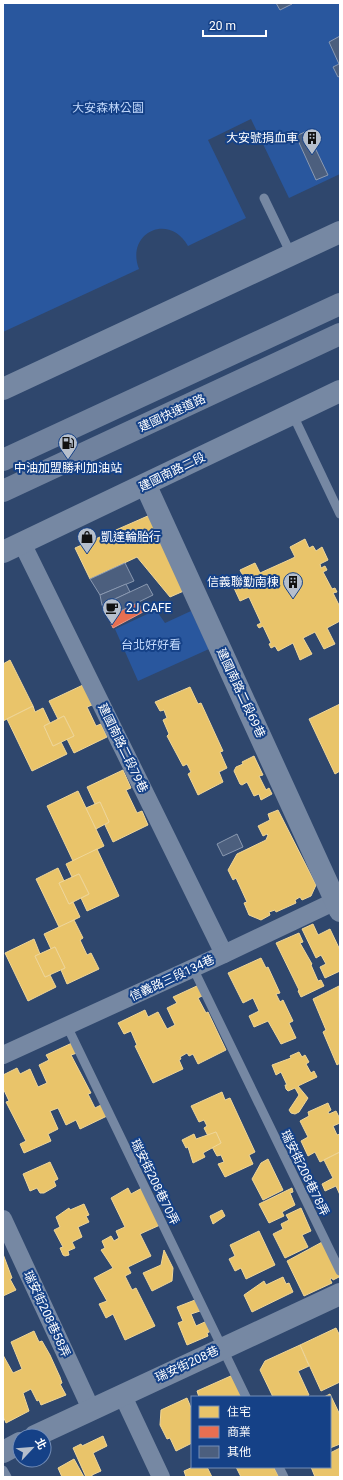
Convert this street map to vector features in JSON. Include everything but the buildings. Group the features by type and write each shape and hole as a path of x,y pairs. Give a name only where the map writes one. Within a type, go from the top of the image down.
{"highway":[{"path":"3,460 340,304"},
{"name":"建國快速道路","path":"3,491 340,334"}],"street":[{"path":"3,389 340,232"},
{"name":"建國南路二段","path":"3,552 146,486 292,413 340,391"},
{"name":"建國南路二段69巷","path":"146,486 339,903"},
{"name":"建國南路二段79巷","path":"22,543 224,954"},
{"name":"信義路三段134巷","path":"3,1055 339,903"},
{"name":"瑞安街208巷58弄","path":"3,1220 91,1409"},
{"name":"瑞安街208巷","path":"52,1428 340,1294"},
{"path":"122,1394 161,1477"},
{"path":"3,1452 12,1447"}],"lane":[{"path":"264,198 292,254"},
{"path":"292,413 340,514"},
{"name":"瑞安街208巷78弄","path":"193,968 340,1271"},
{"name":"瑞安街208巷70弄","path":"67,1026 246,1396"},
{"path":"280,1468 284,1477"},
{"path":"3,1470 7,1477"}],"green space":[{"name":"大安森林公園","path":"3,3 340,3 340,174 289,198 251,119 208,140 246,218 188,246 180,236 170,230 160,229 151,231 143,237 138,245 136,256 139,269 3,332"},
{"name":"台北好好看","path":"156,610 165,623 191,611 209,649 138,681 115,629"}],"place":[{"name":"大安號捐血車","path":"312,155"},
{"name":"中油加盟勝利加油站","path":"68,460"},
{"name":"凱達輪胎行","path":"87,554"},
{"name":"信義聯勤南棟","path":"293,599"},
{"name":"2J CAFE","path":"112,625"}]}
